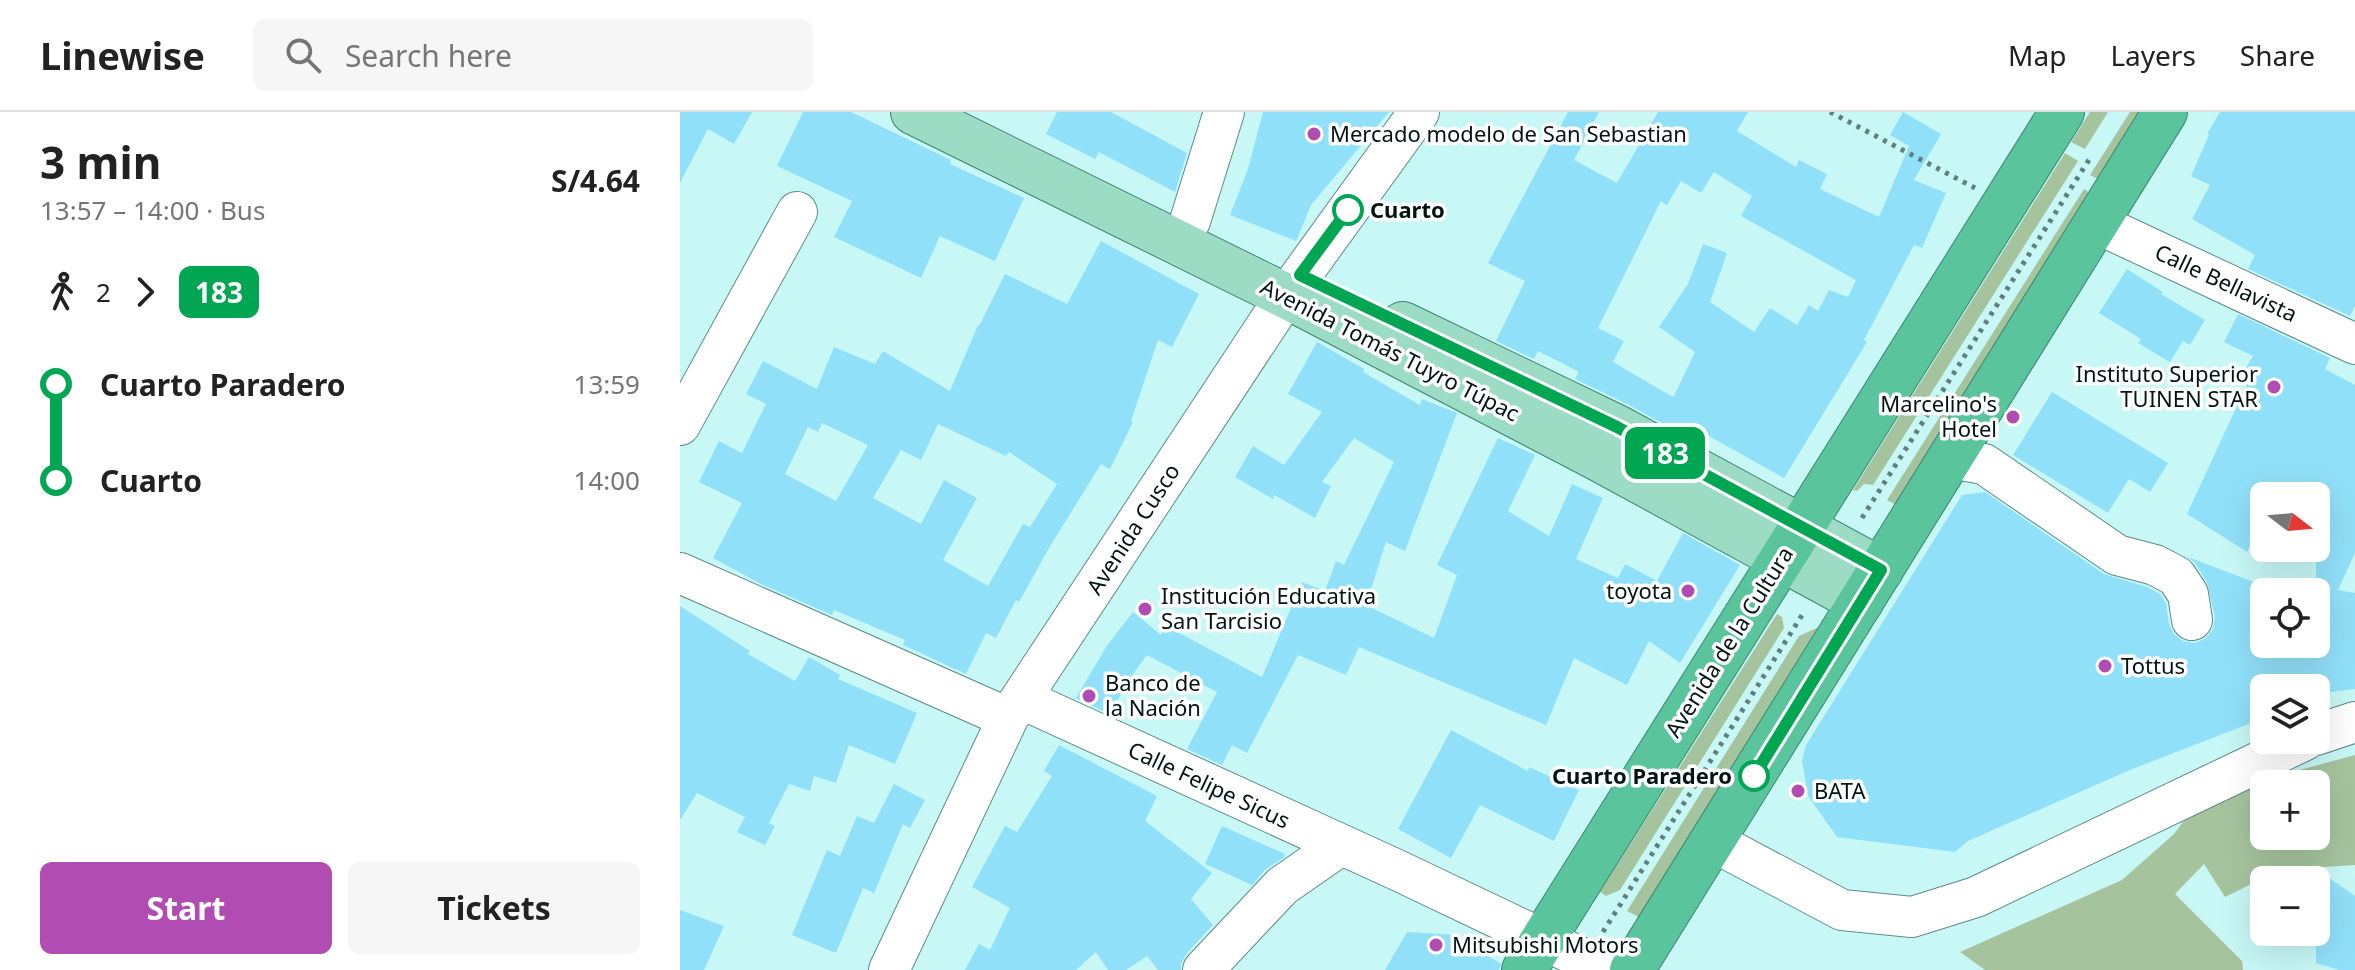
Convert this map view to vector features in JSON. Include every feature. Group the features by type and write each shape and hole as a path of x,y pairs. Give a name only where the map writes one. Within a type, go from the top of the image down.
{"highway":[{"path":"1632,970 2165,112"},
{"name":"Avenida de la Cultura","path":"1533,955 1792,542 2054,115"}],"main road":[{"name":"Avenida Tomás Tuyro Túpac","path":"913,112 975,120 1190,221 1293,285"},
{"name":"Avenida Tomás Tuyro Túpac","path":"975,120 1293,285 1617,427 1792,542 1871,586"}],"street":[{"path":"1190,221 1224,112"},
{"name":"Avenida Cusco","path":"889,970 1015,708 1293,285 1419,112"},
{"path":"680,425 797,212"},
{"name":"Calle Bellavista","path":"2096,223 2355,344"},
{"path":"1950,458 1984,464 2117,555 2155,565 2176,576 2188,594 2192,620"},
{"name":"Calle Felipe Sicus","path":"680,573 1015,708 1397,870 1441,890 1533,955 1602,970"},
{"path":"2330,730 2355,722"},
{"path":"1714,842 1842,910 1912,917 1976,897 2276,754"},
{"path":"1203,970 1282,886 1341,845"}],"path":[{"path":"1830,112 1983,193"}],"green space":[{"path":"2090,112 2108,112 2085,149 2071,142"},
{"path":"2130,112 2148,112 2104,182 2090,175"},
{"path":"2065,153 2078,161 1873,485 1864,484 1857,491 1853,490"},
{"path":"2084,189 2095,196 1900,507 1887,500"},
{"path":"1777,614 1782,617 1784,628 1620,890 1606,896 1600,892"},
{"path":"1819,627 1822,630 1641,918 1627,911 1799,636"},
{"path":"2355,755 2355,865 2250,866 2250,885 2225,897 2204,864 2175,894 2242,961 2243,970 1985,970 1960,952 2122,880 2174,834 2198,802 2250,785 2250,850 2330,850 2330,770 2300,770"}],"building":[{"path":"680,112 752,112 734,144 708,129 680,183"},
{"path":"803,112 851,112 951,160 950,164 1024,198 995,261 940,236 921,278 834,237 852,201 777,166"},
{"path":"1057,112 1111,112 1187,153 1175,192 1099,152 1095,159 1046,134"},
{"name":"Mercado modelo de San Sebastian","path":"1263,112 1389,112 1311,205 1296,241 1230,215 1248,169"},
{"path":"1568,112 1599,112 1574,160 1617,183 1658,112 1748,112 1737,131 1796,167 1799,160 1827,174 1820,189 1879,217 1909,146 1890,135 1903,112 1941,134 1914,180 1946,193 1922,248 1914,245 1864,340 1867,342 1784,478 1707,435 1702,445 1575,379 1579,372 1538,351 1534,359 1496,341 1525,281 1488,263","holes":["1714,172 1752,196 1741,216 1856,280 1848,297 1829,290 1818,311 1809,305 1797,325 1770,308 1754,332 1710,302 1727,253 1703,244 1688,284 1659,327 1695,352 1674,396 1613,362 1624,341 1598,328 1661,201 1667,205 1681,181 1701,193"]},
{"path":"2220,112 2355,112 2355,306 2350,316 2248,269 2255,255 2192,219 2210,185 2191,176 2207,134"},
{"path":"1101,241 1199,294 1172,347 1158,340 1133,422 1110,469 1101,464 1019,602 1016,600 996,638 986,633 966,674 903,645 905,640 834,610 832,615 761,584 713,558 742,503 699,482 719,441 742,453 766,404 746,394 763,361 817,389 834,347 875,364 883,351 950,391 978,325 1005,274 1067,304","holes":["822,423 868,445 836,501 785,474 808,427 818,432","938,424 1006,456 1009,452 1057,484 1030,527 1023,524 988,586 943,560 977,498 944,480 921,524 873,498 901,450 921,460"]},
{"path":"2127,269 2205,320 2190,345 2183,341 2170,362 2138,343 2141,339 2099,313"},
{"name":"Tottus","path":"2238,314 2330,358 2325,369 2355,385 2355,553 2338,590 2355,593 2355,689 2330,692 2330,674 2250,674 2250,723 2130,770 1968,841 1955,852 1837,837 1808,796 1802,761 1806,745 1962,495 1985,492 2104,574 2160,594 2166,603 2169,624 2174,634 2183,641 2195,643 2206,638 2213,629 2215,617 2207,582 2188,557 2250,581 2250,658 2330,658 2330,578 2316,578 2316,562 2330,562 2330,482 2250,482 2250,545 2247,552 2187,514 2248,382 2240,378 2253,356 2224,342"},
{"path":"1317,342 1420,405 1422,399 1457,413 1405,551 1386,542 1366,605 1434,638 1457,575 1437,565 1498,438 1535,455 1508,511 1549,536 1572,484 1603,498 1576,559 1618,578 1625,564 1657,581 1683,533 1740,565 1680,663 1649,641 1627,685 1574,658 1546,725 1359,647 1346,675 1298,655 1247,753 1232,745 1222,765 1187,749 1217,692 1147,655 1109,714 1076,698 1106,647 1133,612 1161,635 1166,626 1262,677 1302,582 1325,591 1336,561 1344,565 1394,462 1354,438 1322,482 1331,486 1315,518 1235,477 1253,446 1284,465 1322,412 1288,394"},
{"path":"2052,392 2168,463 2150,492 2129,479 2108,513 2013,455"},
{"path":"680,606 750,651 748,654 795,681 809,657 840,675 838,679 917,713 895,764 849,745 836,783 814,776 810,791 789,784 769,823 775,826 765,845 737,832 745,817 697,793 680,820"},
{"path":"1451,730 1528,771 1529,767 1579,790 1554,841 1480,805 1451,858 1398,829"},
{"path":"1059,745 1157,796 1145,821 1212,873 1191,899 1213,925 1186,954 1181,970 1158,970 1147,956 1126,970 1108,970 1096,952 1076,970 965,970 979,944 990,950 1010,908 972,887 1005,826 1017,832 1052,776 1044,771"},
{"path":"894,784 925,800 910,828 903,824 874,893 863,888 836,953 792,935 827,850 840,856 857,816 874,823"},
{"path":"1222,826 1285,854 1284,857 1265,870 1252,885 1205,864"},
{"path":"2330,879 2355,896 2355,970 2339,970 2316,963 2316,946 2330,946"},
{"path":"680,910 724,926 704,970 680,970"},
{"name":"Mitsubishi Motors","path":"1407,932 1456,935 1501,964 1499,970 1385,970"}],"bus line":[{"name":"183","path":"1348,210 1300,275 1617,427 1881,570 1754,776"}],"place":[{"name":"Mercado modelo de San Sebastian","path":"1314,134"},
{"name":"Cuarto","path":"1348,210"},
{"name":"Instituto Superior TUINEN STAR","path":"2274,387"},
{"name":"Marcelino's Hotel","path":"2013,417"},
{"name":"toyota","path":"1688,591"},
{"name":"Institución Educativa San Tarcisio","path":"1145,609"},
{"name":"Tottus","path":"2105,666"},
{"name":"Banco de la Nación","path":"1089,696"},
{"name":"Cuarto Paradero","path":"1754,776"},
{"name":"BATA","path":"1798,791"},
{"name":"Mitsubishi Motors","path":"1436,945"}]}
